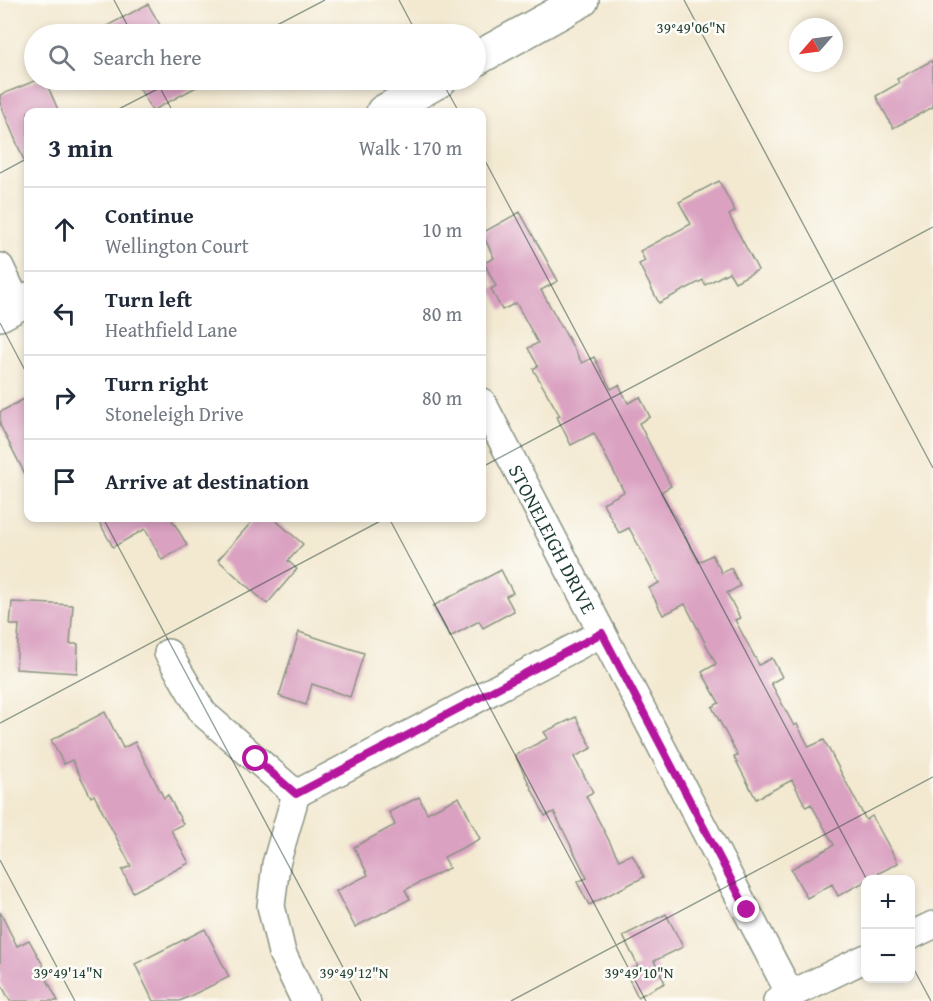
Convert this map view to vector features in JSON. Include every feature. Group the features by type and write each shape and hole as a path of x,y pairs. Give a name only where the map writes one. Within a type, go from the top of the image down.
{"street":[{"path":"486,53 582,0"},
{"path":"390,108 422,90"},
{"path":"0,267 15,306"},
{"name":"STONELEIGH DRIVE","path":"486,410 602,633 784,998"},
{"path":"305,1001 282,953 271,906 276,864 296,794 602,633"},
{"path":"168,653 203,713 296,794"},
{"path":"915,934 933,925"},
{"path":"784,998 861,960"}],"building":[{"path":"148,4 159,24 111,24"},
{"path":"933,60 933,107 893,128 876,96 899,83 897,79"},
{"path":"24,85 24,90 49,90 57,108 24,108 24,160 0,103 0,95"},
{"path":"140,90 191,90 158,108 150,108"},
{"path":"719,181 735,211 729,215 758,270 735,282 729,272 705,285 703,280 659,303 639,264 645,261 640,251 691,224 679,202"},
{"path":"520,212 558,281 541,290 582,363 594,357 611,389 619,385 628,403 640,397 650,417 639,423 671,486 661,492 699,562 712,555 722,573 731,568 740,586 727,593 740,618 735,620 759,665 772,658 782,677 771,683 794,726 797,724 809,747 824,740 866,820 872,816 898,863 876,875 861,875 861,884 838,896 832,884 807,898 791,869 834,845 811,804 806,807 792,780 756,799 734,757 738,756 712,707 719,703 702,672 716,664 685,604 663,615 649,588 659,583 629,528 619,533 603,503 624,492 594,433 571,445 557,417 560,416 533,369 538,366 528,348 538,343 516,303 502,310 491,289 496,286 486,267 486,262 494,258 486,241 486,231"},
{"path":"24,399 24,472 0,425 0,412"},
{"path":"99,522 173,522 187,545 162,560 145,529 113,547"},
{"path":"251,522 278,522 303,544 288,561 297,569 267,604 218,560"},
{"path":"501,570 513,593 506,596 514,611 483,628 479,621 450,637 433,606"},
{"path":"12,602 73,605 70,644 78,644 77,673 16,669 19,625 10,625"},
{"path":"299,632 364,653 350,697 312,684 306,705 279,696"},
{"path":"105,712 123,748 135,742 164,798 168,795 183,824 171,830 189,863 133,892 122,870 131,866 94,795 91,797 72,760 64,764 51,740"},
{"path":"576,717 592,748 574,757 593,792 586,796 619,860 632,854 644,877 589,905 577,882 587,878 554,812 545,816 515,755 548,738 544,732"},
{"path":"419,797 427,813 459,797 480,839 444,857 449,868 405,890 410,899 355,927 336,891 368,875 354,847 395,825 389,812"},
{"path":"0,912 17,946 29,940 44,967 41,968 58,1001 10,1001 0,982"},
{"path":"666,914 683,947 654,961 665,983 638,997 626,973 638,966 623,936"},
{"path":"205,929 229,977 180,1001 153,1001 135,964"}],"route":[{"path":"256,759 296,794 602,633 747,910"}]}
